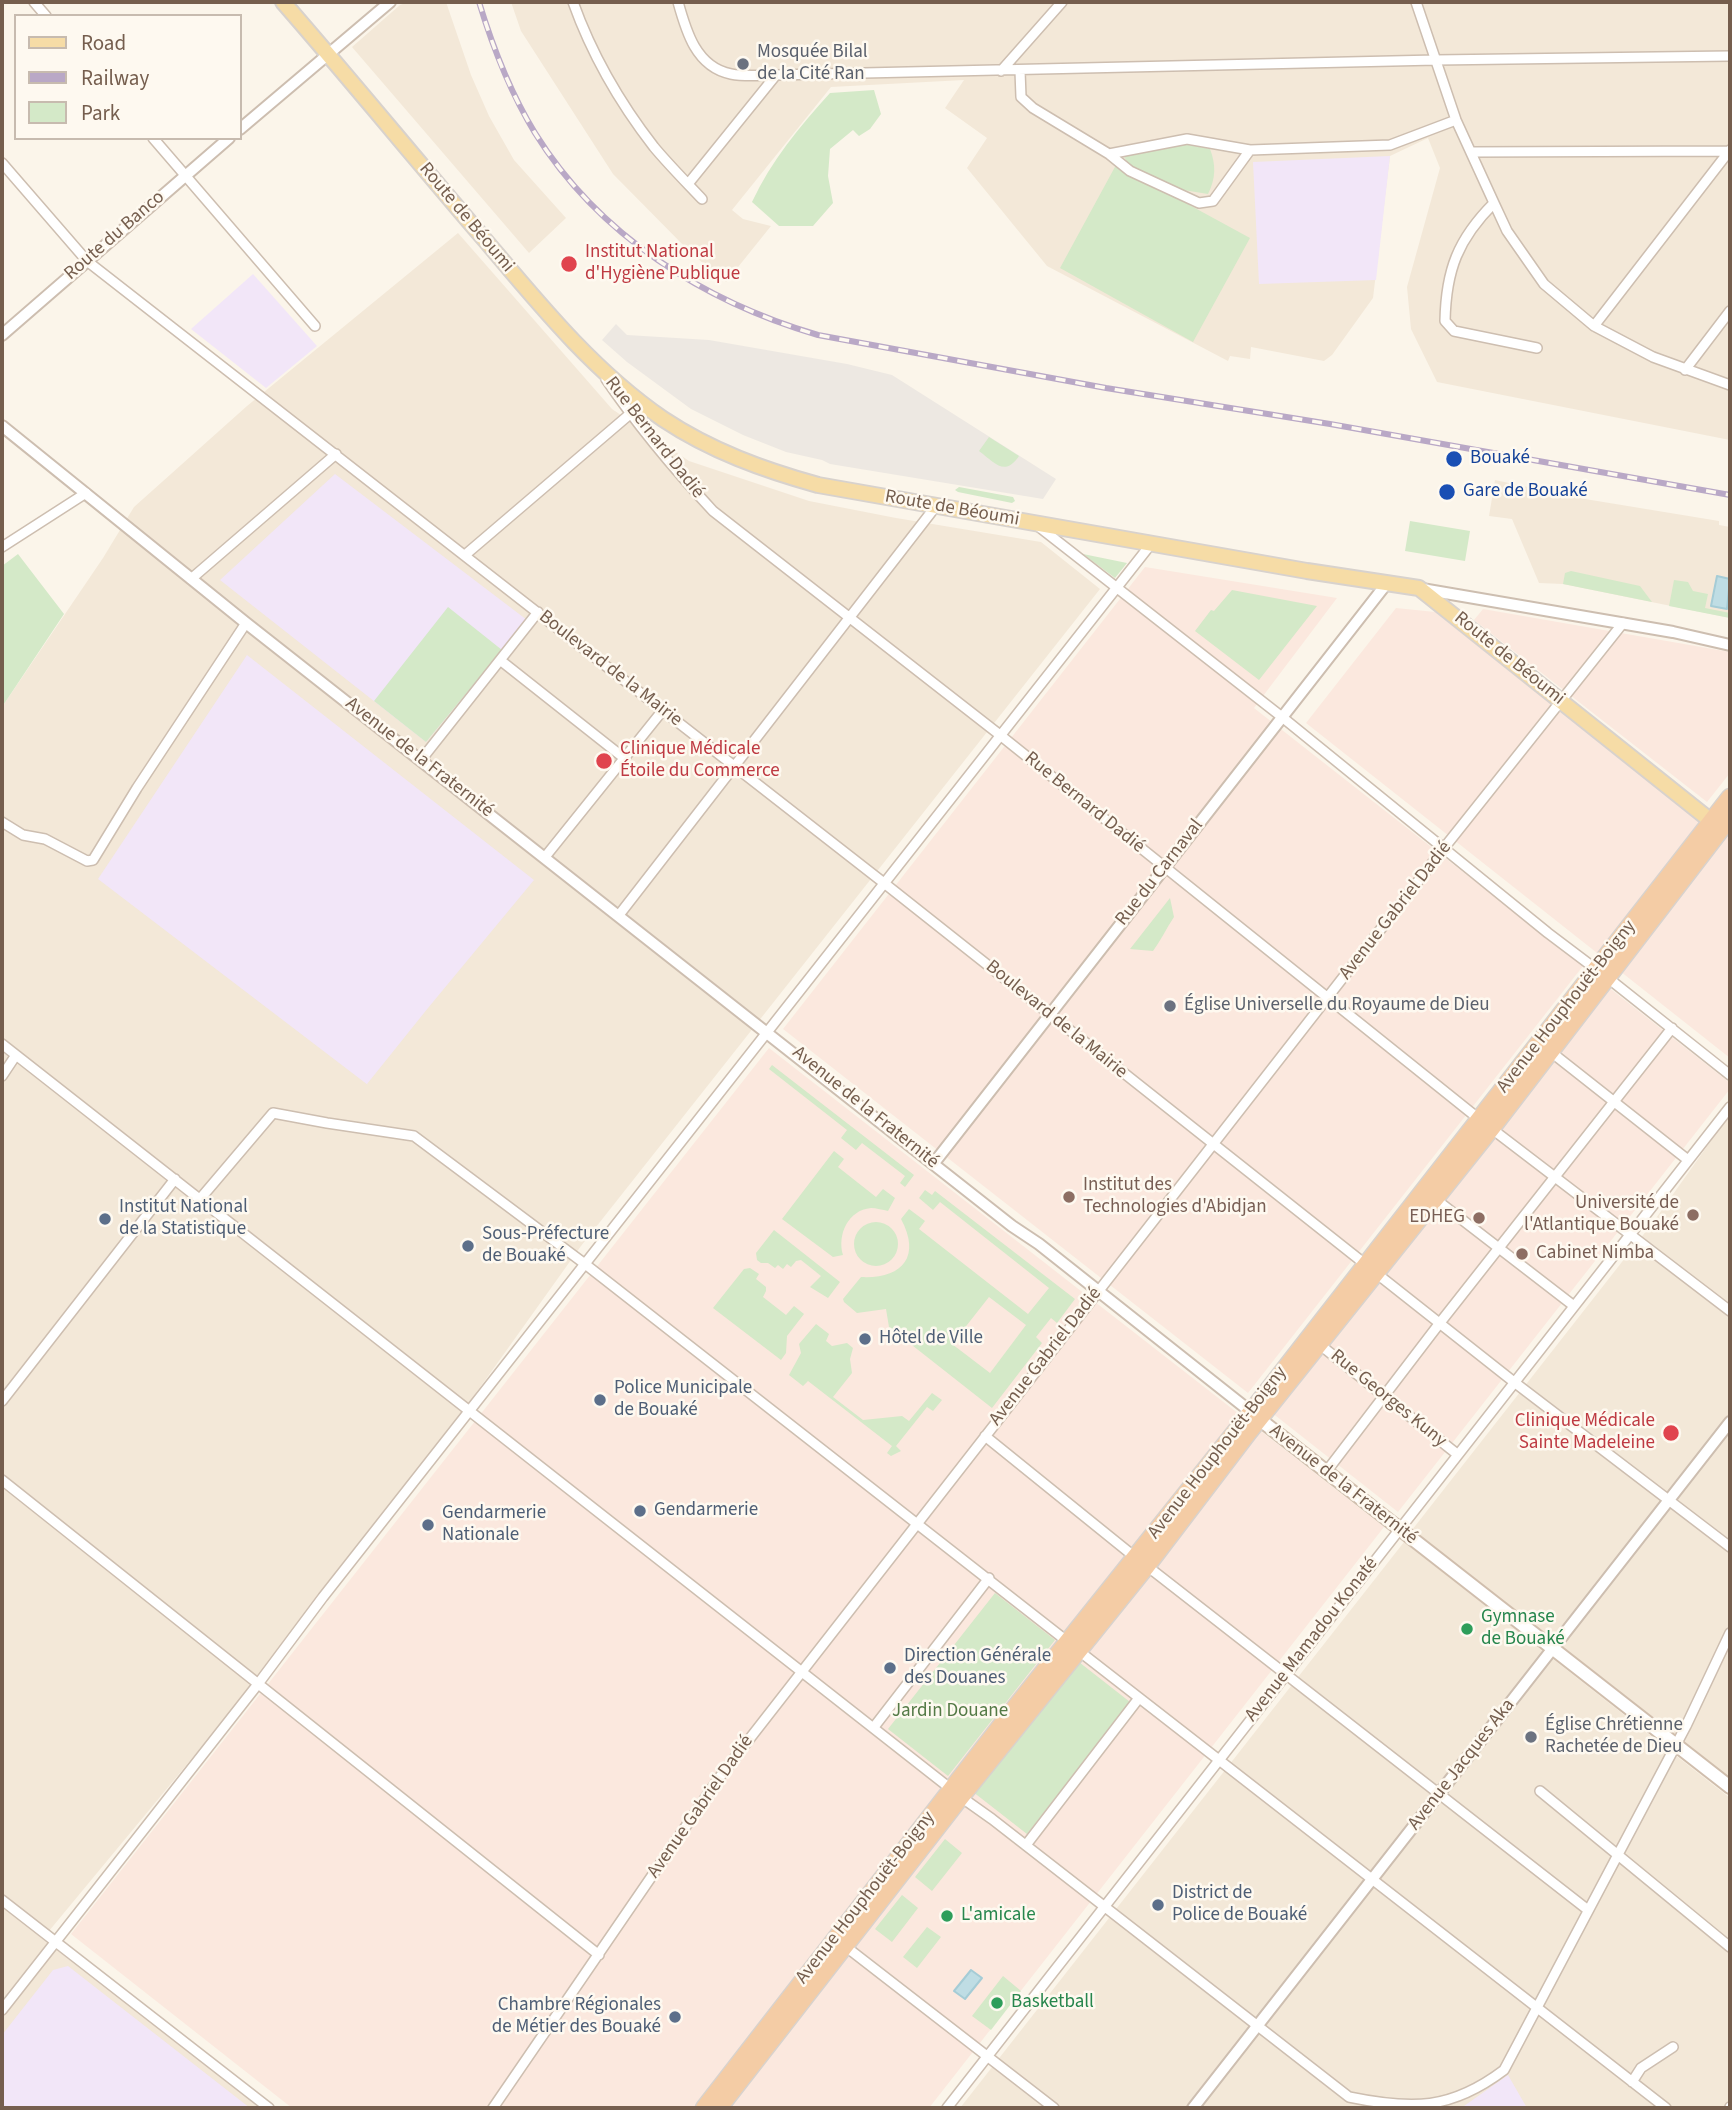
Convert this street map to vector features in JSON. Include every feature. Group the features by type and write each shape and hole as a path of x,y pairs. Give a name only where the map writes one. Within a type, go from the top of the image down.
{"highway":[{"name":"Avenue Houphouët-Boigny","path":"704,2108 1141,1562 1603,974 1723,826 1730,797"},
{"name":"Avenue Houphouët-Boigny","path":"1255,1416 1319,1344 1370,1269 1434,1198 1485,1124 1550,1052 1603,974"},
{"name":"Avenue Houphouët-Boigny","path":"719,2108 845,1946 956,1793"}],"main road":[{"name":"Route de Béoumi","path":"283,2 521,283 600,370 665,420 723,453 770,472 818,485 1419,588 1723,826"},
{"name":"Avenue de la Fraternité","path":"1255,1416 1730,1787"}],"street":[{"path":"242,127 390,2"},
{"path":"573,2 587,41 622,103 656,149 702,199"},
{"path":"678,2 695,49 708,62 729,74 1020,71 1436,60 1730,56"},
{"path":"1001,71 1062,2"},
{"path":"1416,2 1456,120 1507,231 1544,284 1594,326 1653,357 1730,385"},
{"path":"1020,71 1021,97 1033,108 1109,154 1130,171 1199,203 1213,201 1250,150"},
{"path":"688,184 775,75"},
{"path":"1109,154 1187,139 1250,150 1390,145 1456,120"},
{"path":"155,140 315,326"},
{"name":"Route du Banco","path":"2,335 227,140"},
{"path":"1471,152 1729,150"},
{"path":"1594,326 1729,150"},
{"name":"Boulevard de la Mairie","path":"2,163 87,261 884,883 1439,1324 1730,1546"},
{"path":"1494,203 1472,225 1456,255 1445,299 1445,321 1454,331 1537,348"},
{"path":"1685,370 1730,311"},
{"name":"Rue Bernard Dadié","path":"600,370 630,414 673,468 713,511 1000,735 1485,1124 1730,1311"},
{"path":"465,555 630,414"},
{"name":"Avenue de la Fraternité","path":"2,426 246,623 1255,1416"},
{"path":"191,579 336,454"},
{"path":"2,547 86,493"},
{"path":"620,915 936,506"},
{"path":"1034,523 1282,717 1730,1075"},
{"path":"2,2010 323,1597 1151,544"},
{"name":"Rue du Carnaval","path":"934,1163 1387,583"},
{"path":"1419,588 1623,623 1730,645"},
{"path":"421,760 538,612"},
{"path":"2,822 23,835 46,839 87,862 93,860 246,623"},
{"name":"Avenue Gabriel Dadié","path":"493,2108 719,1778 1444,848 1623,623"},
{"path":"500,660 624,758"},
{"path":"545,857 663,710"},
{"path":"1326,1472 1672,1028"},
{"path":"2,1044 956,1793 1349,2097 1382,2106 1417,2108 1441,2104 1485,2085 1504,2070 1676,1745 1730,1633"},
{"path":"1550,1052 1688,1160"},
{"path":"2,1076 16,1055"},
{"name":"Avenue Mamadou Konaté","path":"947,2108 1730,1107"},
{"path":"200,1199 273,1113 327,1124 408,1134 419,1139 585,1264 1666,2108"},
{"path":"2,1401 175,1179"},
{"path":"1434,1198 1574,1306"},
{"name":"Rue Georges Kuny","path":"1319,1344 1457,1454"},
{"name":"Avenue Jacques Aka","path":"1193,2108 1730,1422"},
{"path":"985,1436 1141,1562 1588,1910"},
{"path":"2,1480 599,1955"},
{"path":"874,1727 989,1578"},
{"path":"1026,1845 1139,1698"},
{"path":"1540,1791 1730,1947"},
{"path":"2,1900 269,2108"},
{"path":"845,1946 1054,2108"},
{"path":"1632,2082 1641,2068 1673,2047"}],"shaded area":[{"path":"408,2 446,2 471,75 489,116 514,160 566,218 529,253 352,47 400,5"},
{"path":"511,2 1730,2 1730,440 1437,382 1411,329 1407,287 1440,168 1428,138 1390,156 1373,298 1332,355 1324,361 1251,347 1250,359 1230,356 1228,361 1047,266 967,168 987,138 945,108 964,80 831,87 732,210 743,219 771,226 726,282 692,254 613,174 521,31"},
{"path":"1390,156 1376,280 1259,284 1253,162"},
{"path":"458,233 612,409 689,461 809,501 1041,542 1100,589 581,1246 421,1470 261,1675 44,1937 260,2108 2,2108 2,707 103,558 134,507 247,406"},
{"path":"253,274 317,346 266,388 191,329"},
{"path":"616,324 627,335 709,340 847,364 892,375 1056,479 1043,499 830,464 786,452 743,435 691,409 627,362 602,340"},
{"path":"335,474 527,620 426,742 220,580"},
{"path":"1495,480 1579,498 1719,521 1719,525 1730,527 1730,618 1563,584 1539,583 1512,519 1489,516"},
{"path":"1145,567 1337,598 1254,708 1583,966 1248,1393 783,1029"},
{"path":"1396,608 1435,612 1720,836 1730,823 1730,1058 1306,723"},
{"path":"1483,609 1730,652 1730,773 1707,802 1474,620"},
{"path":"247,655 534,880 368,1085 98,879"},
{"path":"1598,979 1730,1083 1730,1089 1398,1512 1262,1405"},
{"path":"769,1048 1384,1527 929,2108 292,2108 71,1934"},
{"path":"1730,1114 1730,1778 1412,1530 1654,1221"},
{"path":"1404,1542 1730,1798 1730,2108 960,2108"},
{"path":"68,1966 250,2108 2,2108 2,2035 53,1970"},
{"path":"1508,2075 1527,2108 1454,2108 1464,2106"}],"green space":[{"path":"874,90 881,114 870,129 859,136 853,130 830,149 828,176 833,203 813,226 779,226 752,202 777,158 830,93"},
{"path":"1177,143 1210,149 1214,172 1208,194 1171,188 1132,169 1121,152"},
{"path":"1116,165 1250,238 1193,342 1060,268"},
{"path":"989,437 1019,456 1009,466 995,463 979,451"},
{"path":"959,487 1013,497 1015,501 1012,503 958,492 955,490"},
{"path":"1410,521 1470,531 1465,561 1405,551"},
{"path":"18,554 64,614 2,707 2,566"},
{"path":"1083,554 1127,563 1115,578"},
{"path":"1571,571 1640,586 1652,602 1563,584 1565,573"},
{"path":"1674,580 1688,582 1693,591 1708,594 1705,608 1730,613 1730,618 1669,606"},
{"path":"1232,590 1317,606 1259,680 1195,631 1211,610 1214,611"},
{"path":"448,607 502,650 426,742 374,701"},
{"path":"1170,898 1174,917 1153,951 1130,949"},
{"path":"772,1065 914,1175 905,1187 900,1183 905,1176 862,1143 856,1150 841,1138 847,1130 769,1069"},
{"path":"834,1151 844,1159 838,1167 876,1197 883,1189 895,1198 888,1211 871,1208 850,1218 843,1232 843,1255 833,1257 782,1219"},
{"path":"925,1190 932,1195 935,1191 1075,1299 1057,1323 1051,1318 1036,1337 1042,1343 992,1408 889,1327 886,1309 857,1313 844,1302 843,1299 861,1277 887,1274 904,1263 909,1245 901,1219 909,1209 925,1221 919,1229 1028,1314 1049,1288 940,1202 933,1210 919,1198","holes":["989,1297 1026,1325 990,1373 952,1344"]},
{"path":"876,1222 885,1223 892,1228 897,1235 897,1253 892,1260 885,1265 876,1266 867,1265 860,1260 855,1253 854,1244 855,1235 860,1228 867,1223"},
{"path":"774,1230 840,1282 828,1298 810,1287 821,1276 801,1260 791,1267 787,1264 783,1269 778,1265 775,1268 757,1260 756,1253"},
{"path":"750,1268 759,1274 756,1279 766,1287 763,1297 786,1315 794,1306 804,1314 787,1336 786,1353 781,1360 713,1308 744,1269"},
{"path":"816,1324 829,1334 826,1341 832,1346 847,1343 853,1348 850,1359 852,1373 833,1397 863,1420 902,1416 909,1421 932,1393 942,1400 933,1411 927,1407 896,1446 901,1451 891,1456 887,1453 892,1446 808,1381 803,1386 789,1375 801,1353 799,1344"},
{"name":"Jardin Douane","path":"995,1593 1055,1640 948,1776 888,1729"},
{"name":"Jardin Douane","path":"1070,1655 1130,1702 1027,1834 968,1788"},
{"path":"945,1839 962,1853 932,1891 915,1877"},
{"path":"902,1895 918,1908 892,1942 875,1929"},
{"path":"927,1927 941,1937 917,1968 903,1957"},
{"name":"Basketball","path":"1003,1976 1021,1991 991,2030 972,2016"}],"water":[{"path":"1717,576 1730,579 1727,609 1711,606"},
{"path":"971,1970 982,1978 965,1999 954,1991"}],"railway":[{"path":"479,2 503,69 526,117 561,170 590,203 658,260 696,284 776,321 818,335 1106,388 1330,424 1730,495"}],"place":[{"name":"Mosquée Bilal de la Cité Ran","path":"743,64"},
{"name":"Institut National d'Hygiène Publique","path":"569,264"},
{"name":"Bouaké","path":"1454,459"},
{"name":"Gare de Bouaké","path":"1447,492"},
{"name":"Clinique Médicale Étoile du Commerce","path":"604,761"},
{"name":"Église Universelle du Royaume de Dieu","path":"1170,1006"},
{"name":"Institut des Technologies d'Abidjan","path":"1069,1197"},
{"name":"Université de l'Atlantique Bouaké","path":"1693,1215"},
{"name":"EDHEG","path":"1479,1218"},
{"name":"Institut National de la Statistique","path":"105,1219"},
{"name":"Sous-Préfecture de Bouaké","path":"468,1246"},
{"name":"Cabinet Nimba","path":"1522,1254"},
{"name":"Hôtel de Ville","path":"865,1339"},
{"name":"Police Municipale de Bouaké","path":"600,1400"},
{"name":"Clinique Médicale Sainte Madeleine","path":"1671,1433"},
{"name":"Gendarmerie","path":"640,1511"},
{"name":"Gendarmerie Nationale","path":"428,1525"},
{"name":"Gymnase de Bouaké","path":"1467,1629"},
{"name":"Direction Générale des Douanes","path":"890,1668"},
{"name":"Église Chrétienne Rachetée de Dieu","path":"1531,1737"},
{"name":"District de Police de Bouaké","path":"1158,1905"},
{"name":"L'amicale","path":"947,1916"},
{"name":"Basketball","path":"997,2003"},
{"name":"Chambre Régionales de Métier des Bouaké","path":"675,2017"}]}
